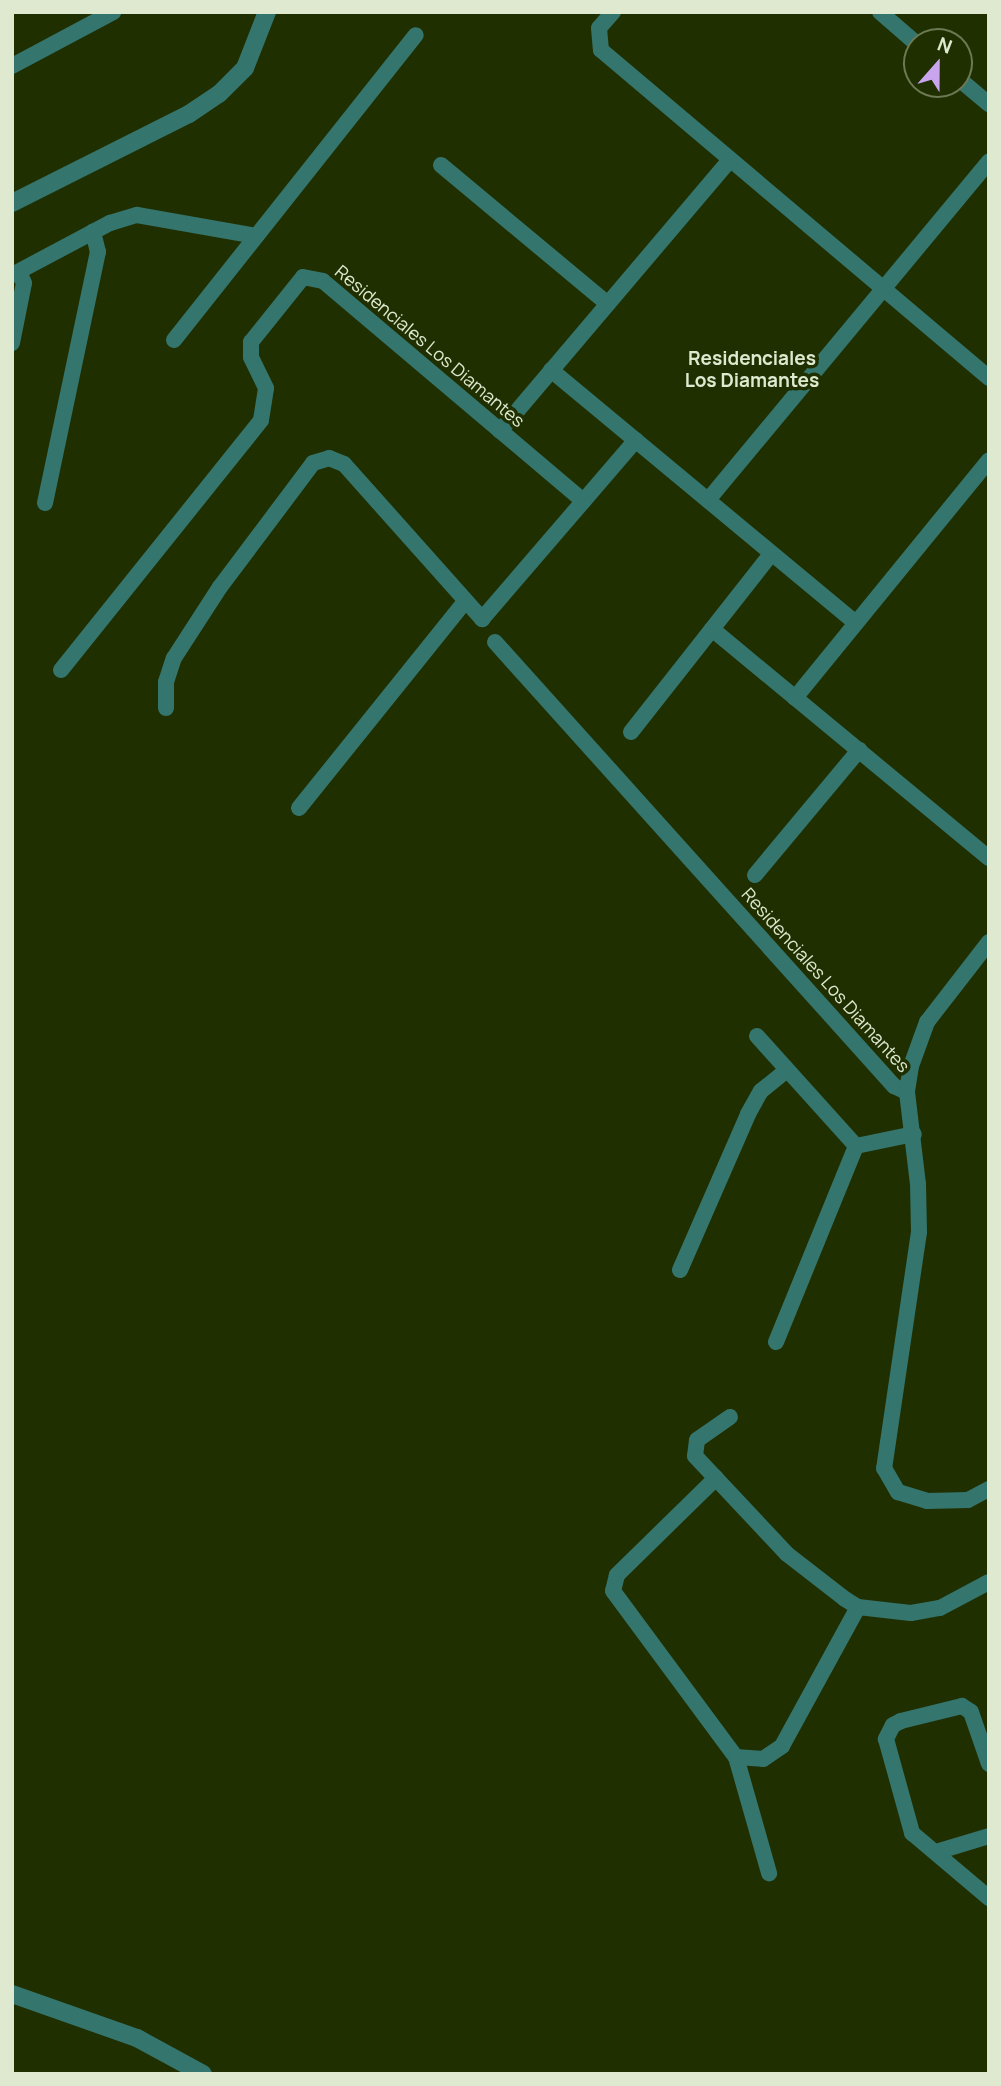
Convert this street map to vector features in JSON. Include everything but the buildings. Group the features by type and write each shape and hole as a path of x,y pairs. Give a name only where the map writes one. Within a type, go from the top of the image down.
{"street":[{"path":"12,66 113,12"},
{"path":"12,203 189,114 219,94 245,68 267,12"},
{"path":"613,12 599,28 601,50 989,378"},
{"path":"880,12 903,32"},
{"path":"174,340 416,35"},
{"path":"973,91 989,104"},
{"path":"500,431 730,160"},
{"path":"708,500 989,161"},
{"path":"441,165 608,304"},
{"path":"12,343 24,283 15,273 93,232 137,215 256,236"},
{"path":"45,503 98,252 93,232"},
{"name":"Residenciales Los Diamantes","path":"61,670 255,429 264,410 266,388 251,357 251,342 300,278 312,276 583,501"},
{"path":"551,370 854,622"},
{"path":"166,708 168,672 200,616 309,466 329,458 344,464 479,618 484,617 636,440"},
{"path":"795,698 854,622 989,460"},
{"path":"631,732 771,554"},
{"path":"299,808 464,603"},
{"path":"712,629 989,858"},
{"name":"Residenciales Los Diamantes","path":"495,642 894,1086 907,1092 914,1135 919,1232 884,1468 898,1492 926,1501 968,1500 989,1489"},
{"path":"755,875 859,750"},
{"path":"907,1092 915,1051 928,1022 989,942"},
{"path":"757,1036 856,1146"},
{"path":"680,1270 748,1114 761,1091 786,1071"},
{"path":"856,1146 914,1135"},
{"path":"776,1342 856,1146"},
{"path":"730,1417 697,1440 695,1457 786,1554 858,1608 911,1613 940,1608 989,1582"},
{"path":"716,1478 617,1575 613,1591 736,1757 769,1873"},
{"path":"736,1757 763,1759 782,1746 858,1608"},
{"path":"989,1764 971,1712 962,1706 901,1721 888,1731 886,1739 908,1825 917,1840 936,1852 989,1898"},
{"path":"936,1852 989,1836"},
{"path":"12,1994 138,2038 203,2074"}],"district":[{"name":"Residenciales Los Diamantes","path":"752,370"}]}
